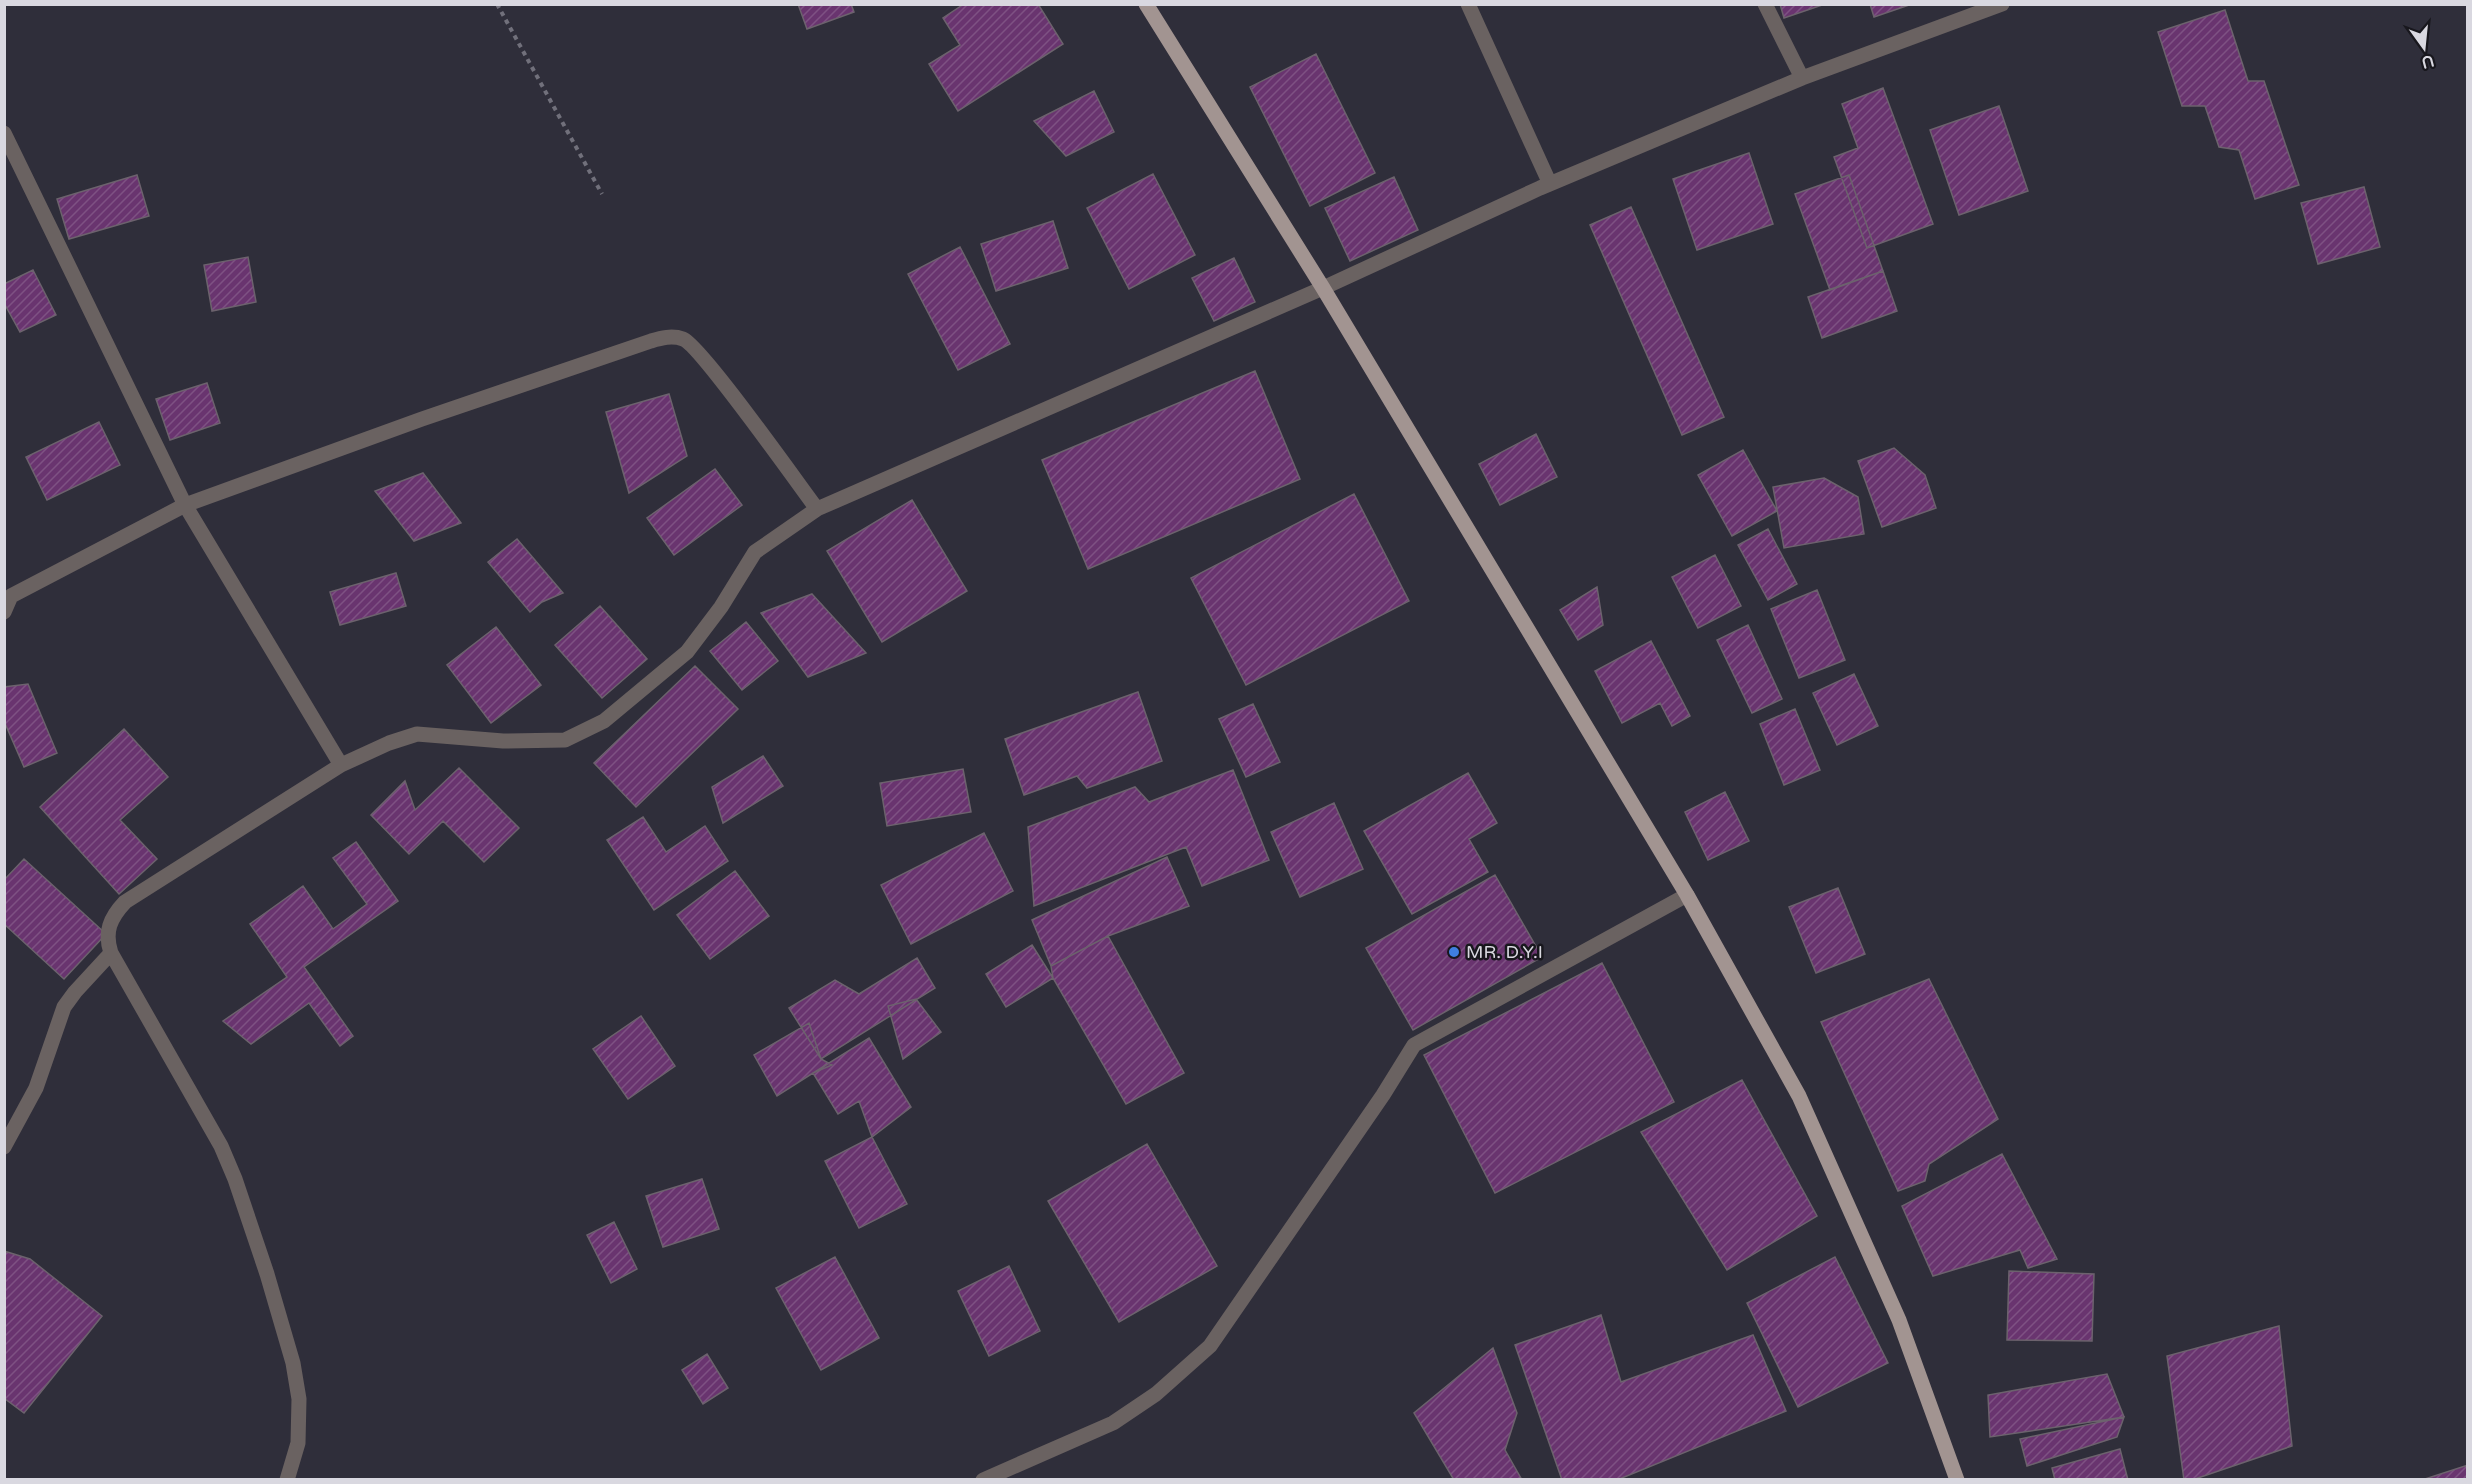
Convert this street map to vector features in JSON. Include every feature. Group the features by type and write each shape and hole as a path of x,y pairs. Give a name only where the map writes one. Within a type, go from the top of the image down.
{"main road":[{"path":"1146,4 1323,288 1687,895 1799,1096 1899,1320 1957,1479"}],"street":[{"path":"1468,4 1550,184"},
{"path":"1765,4 1802,78"},
{"path":"287,1479 298,1443 299,1399 293,1364 267,1274 235,1179 221,1146 111,953 107,932 113,915 125,902 341,765 389,743 417,734 510,741 565,740 604,721 687,652 721,607 755,552 817,509 1323,288 1550,184 1802,78 2002,4"},
{"path":"4,133 185,505 341,765"},
{"path":"4,612 8,598 185,505 422,419 668,337 685,339 712,369 817,509"},
{"path":"982,1479 1113,1423 1156,1394 1210,1346 1383,1095 1414,1045 1687,895"},
{"path":"4,1147 36,1088 64,1007 111,953"}],"path":[{"path":"497,4 602,194"}],"building":[{"path":"798,4 851,4 854,12 807,29"},
{"path":"964,4 1038,4 1063,44 958,111 929,64 960,45 943,18"},
{"path":"1780,4 1825,4 1784,18"},
{"path":"1870,4 1912,4 1874,17"},
{"path":"2225,10 2248,81 2264,81 2299,185 2255,199 2239,150 2219,147 2205,106 2182,106 2158,32"},
{"path":"1316,54 1375,173 1310,206 1250,87"},
{"path":"1883,88 1933,224 1867,248 1834,157 1858,148 1842,104"},
{"path":"1094,91 1114,132 1066,156 1034,121"},
{"path":"1999,106 2028,191 1959,215 1930,130"},
{"path":"1749,153 1773,224 1697,250 1673,179"},
{"path":"1153,174 1195,255 1129,289 1087,208"},
{"path":"137,175 149,216 69,239 57,199"},
{"path":"1849,175 1883,271 1830,290 1795,194"},
{"path":"1394,177 1418,230 1350,261 1325,208"},
{"path":"2364,187 2380,247 2318,264 2301,203"},
{"path":"1631,207 1724,417 1682,435 1590,225"},
{"path":"1053,221 1068,268 996,291 981,244"},
{"path":"960,247 1010,344 958,370 908,274"},
{"path":"248,257 256,302 212,311 204,265"},
{"path":"1234,258 1255,302 1214,321 1192,278"},
{"path":"33,270 56,315 20,332 4,303 4,284"},
{"path":"1883,271 1897,311 1822,338 1808,297"},
{"path":"1255,371 1300,479 1088,569 1042,460"},
{"path":"207,383 220,423 170,440 156,399"},
{"path":"669,394 687,456 629,493 606,412"},
{"path":"99,422 120,465 47,500 26,457"},
{"path":"1536,434 1557,477 1500,505 1479,464"},
{"path":"1894,448 1925,475 1936,508 1882,527 1858,461"},
{"path":"1743,450 1777,511 1732,536 1698,475"},
{"path":"715,469 742,505 674,555 647,518"},
{"path":"423,473 461,523 414,541 375,491"},
{"path":"1824,478 1858,497 1864,534 1784,548 1773,487"},
{"path":"1354,494 1409,601 1246,685 1191,578"},
{"path":"912,500 967,591 882,642 827,551"},
{"path":"1768,529 1797,584 1768,600 1738,545"},
{"path":"517,539 563,593 542,602 530,612 488,562"},
{"path":"1715,555 1741,606 1698,628 1672,577"},
{"path":"396,573 406,606 340,625 330,592"},
{"path":"1597,587 1603,625 1578,640 1560,610"},
{"path":"1817,590 1845,660 1799,678 1771,609"},
{"path":"812,594 866,653 808,677 761,613"},
{"path":"600,606 647,659 602,698 555,645"},
{"path":"746,622 778,661 742,690 710,651"},
{"path":"1748,625 1782,699 1752,713 1717,640"},
{"path":"496,627 541,685 491,723 447,665"},
{"path":"1651,641 1690,716 1672,726 1660,703 1622,723 1595,671"},
{"path":"695,666 738,709 636,807 594,763"},
{"path":"1854,674 1878,726 1837,745 1813,693"},
{"path":"28,684 57,753 24,767 4,721 4,687"},
{"path":"1138,692 1162,761 1087,788 1077,776 1024,795 1005,739"},
{"path":"1253,704 1280,762 1246,777 1219,719"},
{"path":"1795,709 1820,770 1784,785 1760,724"},
{"path":"124,729 168,777 120,820 157,859 119,894 40,807"},
{"path":"763,756 783,786 723,823 712,787"},
{"path":"459,768 519,828 484,862 443,821 409,854 371,815 405,781 415,810"},
{"path":"963,769 971,812 887,826 880,783"},
{"path":"1233,770 1269,860 1202,886 1186,847 1034,906 1028,827 1135,787 1149,802"},
{"path":"1468,773 1497,823 1469,839 1488,872 1412,914 1364,831"},
{"path":"1725,792 1749,841 1708,860 1685,812"},
{"path":"1334,803 1363,869 1300,897 1271,832"},
{"path":"643,817 666,852 705,826 728,861 654,910 607,840"},
{"path":"984,833 1013,891 911,944 881,885"},
{"path":"356,842 398,901 304,967 353,1036 340,1046 309,1003 251,1044 223,1021 287,977 250,924 303,886 333,929 367,904 333,858"},
{"path":"1167,857 1189,906 1108,936 1051,966 1032,920"},
{"path":"24,859 106,934 64,979 4,924 4,880"},
{"path":"735,871 769,916 710,959 677,915"},
{"name":"MR. D.Y.I","path":"1495,875 1542,957 1413,1030 1366,948"},
{"path":"1838,888 1865,954 1816,973 1789,907"},
{"path":"1108,936 1184,1073 1126,1104 1053,978 1051,966"},
{"path":"1032,945 1053,978 1006,1007 986,974"},
{"path":"917,958 935,988 821,1059 789,1008 835,980 859,994"},
{"path":"1602,963 1674,1102 1495,1193 1424,1055"},
{"path":"1929,979 1998,1119 1929,1164 1925,1181 1898,1191 1821,1022"},
{"path":"916,999 941,1032 903,1059 888,1006"},
{"path":"641,1016 675,1066 628,1099 593,1049"},
{"path":"809,1023 821,1059 832,1065 813,1073 777,1096 754,1055"},
{"path":"869,1038 911,1107 872,1137 859,1101 838,1114 813,1073"},
{"path":"1742,1080 1817,1216 1727,1270 1641,1132"},
{"path":"872,1137 907,1204 859,1228 825,1161"},
{"path":"1147,1144 1217,1266 1119,1322 1048,1201"},
{"path":"2002,1154 2057,1259 2028,1268 2020,1250 1933,1276 1902,1206"},
{"path":"702,1179 719,1229 663,1247 646,1196"},
{"path":"614,1222 637,1269 611,1283 587,1235"},
{"path":"4,1251 30,1259 102,1316 24,1413 4,1398"},
{"path":"835,1257 879,1338 821,1370 776,1288"},
{"path":"1835,1257 1888,1363 1798,1407 1747,1303"},
{"path":"1009,1266 1040,1331 989,1356 958,1291"},
{"path":"2009,1271 2094,1274 2092,1341 2007,1340"},
{"path":"1601,1315 1621,1382 1753,1335 1786,1411 1617,1480 1562,1480 1515,1345"},
{"path":"2279,1326 2292,1446 2192,1480 2184,1480 2167,1356"},
{"path":"1493,1348 1517,1413 1505,1450 1522,1480 1454,1480 1414,1413"},
{"path":"707,1354 728,1388 703,1404 682,1370"},
{"path":"2107,1374 2124,1417 1990,1437 1988,1395"},
{"path":"2124,1417 2117,1437 2027,1466 2020,1439"},
{"path":"2120,1449 2128,1480 2055,1480 2052,1468"},
{"path":"2468,1465 2468,1480 2422,1480"}],"place":[{"name":"MR. D.Y.I","path":"1454,952"}]}
